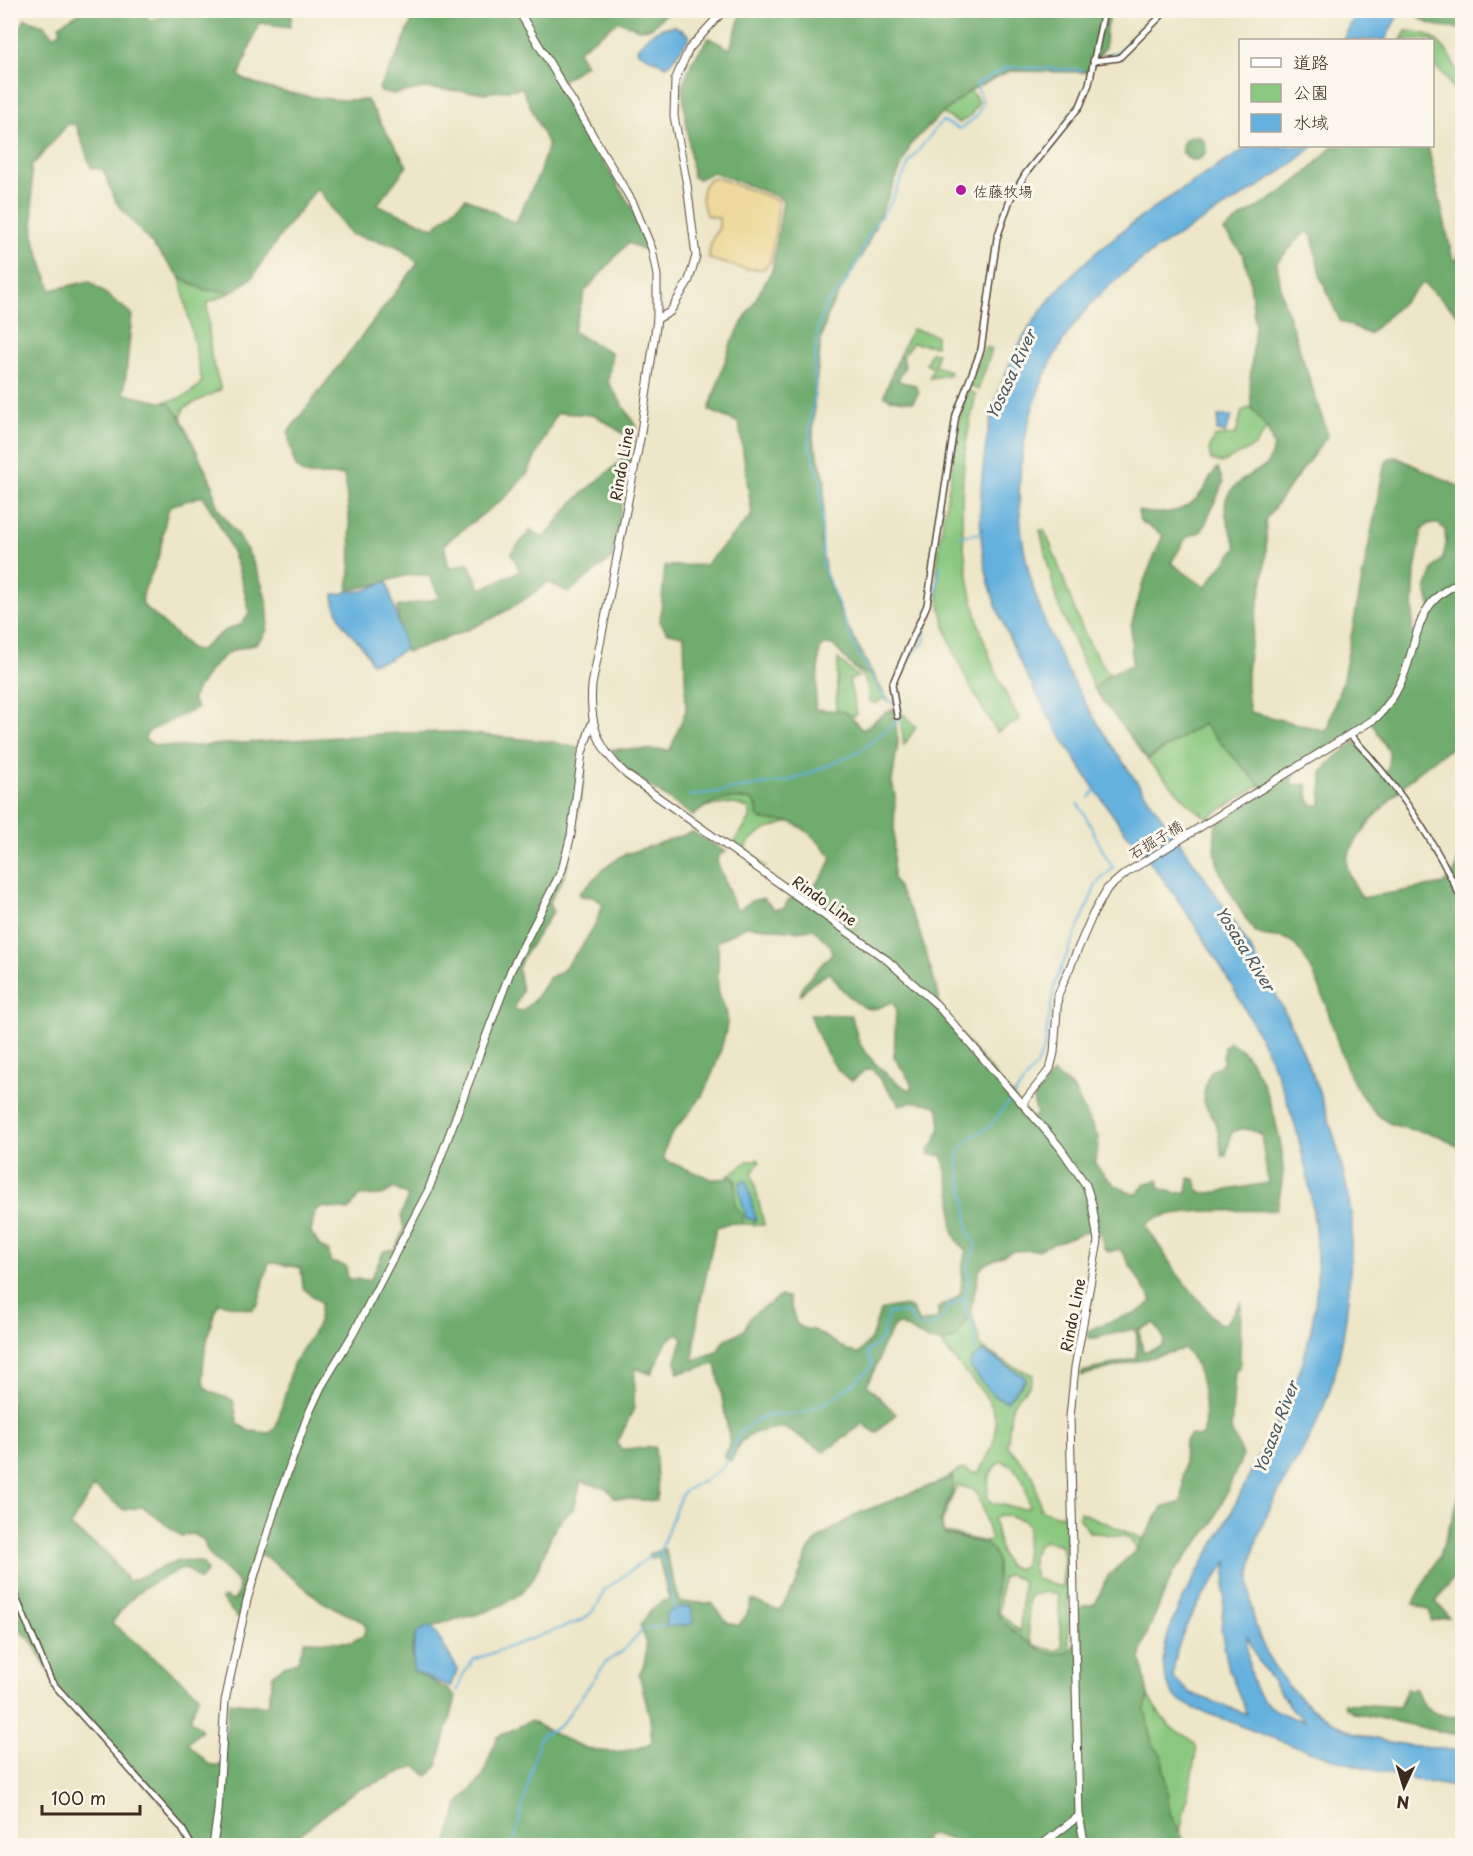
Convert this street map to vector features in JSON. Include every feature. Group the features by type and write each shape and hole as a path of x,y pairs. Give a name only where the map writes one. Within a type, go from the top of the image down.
{"street":[{"name":"Rindo Line","path":"518,10 645,226 657,276 657,319 640,439 592,685 592,723 605,750 627,775 887,960 936,1004 1076,1167 1086,1185 1092,1204 1098,1241 1075,1367 1071,1417 1079,1816 1085,1845"},
{"path":"657,319 670,312 689,280 696,256 687,185 674,116 675,80 689,50 724,10"},
{"path":"897,716 892,685 927,606 957,410 981,350 997,238 1010,200 1026,172 1080,106 1089,84 1104,10"},
{"path":"1094,61 1119,58 1167,10"},
{"name":"石掘子橋","path":"1023,1103 1050,1069 1054,1053 1058,995 1095,909 1107,889 1126,873 1351,736 1376,718 1388,705 1401,682 1418,627 1429,607 1443,592 1462,582"},
{"path":"213,1845 218,1811 225,1701 246,1599 277,1502 308,1415 321,1387 358,1324 428,1191 503,988 562,870 571,835 582,753 592,723"},
{"path":"1351,736 1388,775 1427,834 1462,900"},
{"path":"10,1583 51,1681 181,1827 192,1845"},
{"path":"1040,1845 1079,1816"}],"green space":[{"path":"82,11 139,11 151,20 181,11 292,11 290,27 259,23 239,76 283,92 336,99 367,100 407,166 377,205 434,228 466,198 515,223 539,174 548,145 522,88 485,93 424,88 394,94 381,92 379,88 398,54 416,11 669,11 651,28 639,29 619,21 578,51 586,65 556,85 635,213 648,251 628,243 585,291 573,332 612,353 608,382 636,426 612,558 569,592 548,582 515,605 480,624 406,652 401,639 397,607 440,598 430,577 411,575 348,589 351,547 344,475 308,475 301,472 294,460 288,432 418,263 397,246 350,234 317,188 280,236 252,278 232,292 204,290 180,277 116,202 103,170 91,167 76,125 68,124 31,167 34,239 51,290 89,281 132,314 124,394 170,404 181,418 213,486 217,506 237,534 256,568 268,610 268,623 262,639 255,644 234,650 215,665 204,678 192,699 197,708 149,731 144,739 155,745 181,747 400,733 455,732 552,742 578,748 578,758 585,774 571,850 565,875 549,903 553,912 523,957 518,969 522,991 514,1009 522,1011 535,999 549,978 562,971 595,925 603,904 594,897 581,896 579,893 606,867 623,855 693,832 726,852 719,855 717,861 735,907 739,910 751,901 763,898 774,909 784,908 789,899 803,895 816,884 826,871 832,857 802,828 790,822 768,821 757,816 757,806 752,800 720,801 706,806 693,816 623,767 612,749 670,750 686,710 684,636 667,632 660,622 665,566 705,565 752,515 739,423 709,410 731,343 772,270 783,202 779,197 713,172 699,179 693,177 682,87 692,61 709,38 730,49 742,11 1112,11 1106,28 1105,48 1086,72 1009,71 971,90 936,119 911,144 865,250 829,311 821,340 814,404 813,440 825,479 821,541 826,575 840,612 875,678 852,666 833,645 824,645 820,648 815,709 843,711 851,716 862,730 886,712 894,709 898,742 892,782 895,796 893,878 917,924 939,996 939,1009 1032,1119 1037,1114 1033,1100 1053,1073 1073,1088 1099,1139 1095,1163 1112,1183 1136,1195 1146,1183 1159,1180 1159,1188 1176,1193 1187,1192 1189,1178 1195,1179 1197,1188 1204,1194 1268,1183 1261,1134 1246,1129 1232,1132 1226,1156 1222,1156 1217,1126 1203,1101 1206,1082 1212,1070 1223,1064 1224,1047 1229,1042 1240,1049 1251,1062 1268,1096 1282,1150 1282,1181 1277,1210 1186,1212 1154,1219 1146,1226 1178,1275 1219,1324 1225,1324 1241,1302 1240,1369 1235,1371 1231,1430 1243,1455 1212,1525 1173,1573 1144,1641 1141,1657 1148,1696 1145,1709 1149,1732 1154,1746 1162,1756 1170,1813 1186,1845 971,1846 932,1834 925,1836 924,1846 447,1845 458,1804 482,1778 497,1737 530,1721 566,1740 590,1749 616,1752 645,1747 652,1742 650,1718 639,1674 646,1650 640,1626 652,1609 669,1599 659,1558 651,1559 648,1554 665,1549 680,1602 712,1603 727,1622 738,1626 746,1616 752,1600 779,1611 796,1584 808,1551 820,1537 859,1513 953,1477 951,1496 940,1521 944,1534 986,1544 993,1551 997,1567 995,1603 1000,1617 1012,1630 1045,1652 1060,1654 1069,1652 1077,1641 1079,1609 1095,1604 1108,1576 1137,1549 1162,1508 1182,1502 1185,1441 1190,1435 1202,1436 1204,1433 1203,1388 1196,1366 1184,1349 1081,1376 1082,1372 1137,1358 1137,1335 1134,1329 1095,1338 1089,1338 1088,1331 1139,1311 1152,1301 1120,1249 1109,1252 1104,1248 1099,1230 1091,1230 1037,1250 1013,1251 985,1264 979,1271 971,1310 957,1337 947,1342 930,1341 901,1325 895,1325 880,1351 879,1360 867,1385 896,1414 876,1433 863,1424 824,1452 786,1428 776,1428 754,1433 741,1441 731,1461 724,1457 730,1442 716,1364 678,1373 676,1360 683,1338 678,1333 667,1341 651,1374 635,1368 634,1408 617,1444 622,1449 655,1447 658,1494 656,1501 615,1498 607,1489 581,1481 574,1509 556,1527 527,1587 498,1607 428,1628 416,1636 412,1650 415,1672 447,1689 456,1698 437,1766 428,1776 416,1766 353,1792 287,1845 194,1845 191,1836 182,1825 59,1689 30,1639 15,1627 11,1628 10,47 25,19 44,25 54,36 61,31 59,25","holes":["557,413 595,415 630,438 621,461 574,501 544,538 531,530 511,553 520,571 481,589 468,563 449,568 444,544 507,496 527,474","202,496 226,538 238,567 246,597 249,613 242,624 224,631 200,650 193,650 143,605 145,588 159,554 170,506","746,926 796,931 813,929 831,946 832,953 803,985 800,996 808,986 830,972 850,997 864,1007 878,1008 891,1003 896,1007 894,1057 912,1084 910,1090 888,1075 872,1060 858,1039 851,1015 810,1014 826,1052 844,1076 852,1081 865,1070 872,1069 900,1105 919,1102 938,1107 939,1130 928,1150 929,1154 943,1156 951,1193 953,1232 966,1251 962,1268 961,1293 954,1300 938,1307 938,1319 919,1323 913,1310 906,1307 896,1306 880,1311 871,1339 858,1354 814,1330 802,1328 796,1323 788,1297 781,1296 751,1316 744,1330 724,1340 717,1352 693,1360 698,1314 716,1228 728,1223 743,1224 743,1216 735,1205 735,1178 712,1179 664,1160 672,1133 703,1094 723,1043 727,1015 718,988 717,942","394,1188 408,1196 401,1216 404,1229 395,1249 384,1251 370,1280 348,1279 346,1266 330,1262 329,1252 319,1245 311,1232 315,1211 321,1207 349,1210 359,1196 383,1195","269,1262 301,1268 303,1288 321,1303 318,1325 293,1364 277,1424 270,1433 249,1431 238,1424 233,1400 210,1391 204,1383 206,1347 212,1320 219,1303 252,1310 258,1304","1154,1323 1164,1338 1163,1346 1143,1352 1139,1330","94,1487 124,1510 143,1507 181,1536 192,1534 204,1540 212,1558 234,1578 238,1585 238,1592 233,1601 225,1597 221,1599 237,1617 240,1617 257,1555 266,1557 323,1602 363,1622 366,1628 363,1636 351,1642 305,1641 297,1662 284,1666 273,1674 268,1706 229,1702 223,1763 216,1767 207,1763 188,1743 202,1730 190,1719 199,1695 112,1623 136,1594 161,1578 185,1568 200,1580 207,1571 203,1563 183,1560 128,1581 107,1553 70,1526","679,1607 691,1607 686,1625 681,1625"]},
{"path":"1419,11 1462,11 1462,29 1431,24 1416,14"},
{"path":"1406,31 1421,33 1434,39 1402,39"},
{"path":"1434,39 1444,48 1457,71 1462,114 1458,99 1444,76 1434,66"},
{"path":"967,86 979,102 970,116 959,123 940,112"},
{"path":"1194,136 1202,140 1206,148 1202,156 1194,160 1186,156 1182,148 1186,140"},
{"path":"1331,147 1428,147 1453,260 1457,260 1462,243 1462,318 1423,283 1369,334 1340,321 1321,278 1312,236 1306,231 1277,262 1282,296 1328,435 1265,520 1264,569 1251,641 1247,688 1250,712 1326,731 1343,679 1384,466 1389,458 1396,457 1462,488 1462,745 1449,749 1416,774 1381,809 1355,843 1348,856 1347,867 1362,898 1443,884 1455,872 1462,845 1462,1150 1439,1136 1391,1124 1375,1113 1355,1085 1346,1065 1318,982 1308,963 1291,941 1257,933 1248,922 1220,872 1215,851 1216,825 1265,791 1203,724 1147,759 1094,689 1109,674 1132,665 1131,626 1142,586 1163,535 1140,521 1138,511 1165,513 1189,505 1202,492 1218,468 1223,483 1202,531 1186,538 1171,563 1205,587 1237,547 1226,517 1227,497 1240,482 1267,465 1274,447 1267,428 1251,407 1250,381 1255,325 1249,275 1243,254 1224,231 1304,175","holes":["1428,524 1439,524 1445,530 1446,544 1443,558 1433,569 1426,590 1431,608 1418,635 1412,631 1415,570 1422,530","1370,720 1389,752 1388,769 1384,773 1355,742 1329,763 1322,773 1321,805 1313,805 1309,800 1307,784 1293,785 1291,781 1300,765"]},
{"path":"180,277 204,290 232,292 207,303 211,356 221,389 184,408 181,418 164,401 175,400 186,395 202,381"},
{"path":"912,329 936,335 936,346 912,343 903,357 899,356"},
{"path":"985,347 992,349 978,390 970,386"},
{"path":"931,352 937,353 935,366 950,371 949,375 929,378 933,368 926,364"},
{"path":"899,356 903,357 905,366 898,381 915,385 919,392 913,402 890,399 884,395"},
{"path":"968,391 976,394 967,436 963,478 962,520 966,562 973,603 985,643 1000,682 1020,720 997,732 955,655 938,593 940,537 959,424"},
{"path":"1251,407 1267,428 1255,446 1222,463 1211,460 1209,449 1214,437 1236,434 1242,411"},
{"path":"1040,530 1044,530 1087,639 1109,674 1094,689 1057,602"},
{"path":"838,659 858,677 849,680 857,714 853,716 836,710"},
{"path":"852,666 875,678 889,702 883,698 876,704 869,701 866,682"},
{"path":"899,712 916,727 904,745"},
{"path":"1203,724 1260,785 1207,818 1193,808 1147,760"},
{"path":"721,798 752,800 762,820 789,822 758,834 745,848 767,868 733,843 750,819 750,810 733,804 703,807"},
{"path":"758,1159 760,1162 752,1173 764,1225 743,1224 735,1205 736,1181 728,1176 748,1161","holes":["740,1183 754,1221 745,1216"]},
{"path":"971,1310 981,1347 1006,1363 1033,1375 1030,1384 1012,1407 1007,1445 1033,1475 1041,1510 1059,1516 1062,1513 1066,1518 1069,1652 1053,1654 1045,1652 1029,1642 1020,1636 1005,1623 996,1611 997,1567 993,1551 986,1544 943,1532 941,1520 952,1492 952,1477 949,1477 958,1470 966,1469 972,1473 978,1473 996,1432 995,1416 989,1402 941,1342 957,1337","holes":["982,1351 1026,1380 1007,1401 994,1396 970,1367","1002,1461 1019,1474 1025,1486 1029,1507 1024,1509 992,1503 988,1498 990,1476","957,1485 975,1490 979,1496 991,1540 986,1542 943,1532 942,1522","1000,1515 1023,1520 1028,1525 1024,1565 1020,1569 1008,1566 1001,1554 995,1517","1044,1541 1061,1545 1064,1557 1062,1588 1035,1578 1034,1553 1039,1544","1008,1575 1019,1578 1023,1583 1020,1632 999,1612 1002,1578","1047,1592 1058,1595 1062,1648 1055,1651 1034,1645 1029,1638 1028,1600 1031,1595"]},
{"path":"1462,1486 1462,1566 1436,1602 1449,1617 1431,1621 1430,1611 1413,1603 1438,1558"},
{"path":"1080,1512 1144,1539 1137,1549 1128,1537 1089,1532 1079,1517"},
{"path":"1407,1689 1416,1689 1423,1704 1433,1712 1462,1717 1462,1736 1355,1713 1345,1707 1344,1703 1399,1707"},
{"path":"1148,1696 1167,1724 1189,1738 1197,1748 1180,1833 1170,1813 1162,1756 1154,1746 1149,1732 1145,1709"}],"sand":[{"path":"717,178 778,200 771,258 764,269 745,269 709,259 711,243 719,228 719,218 706,215 702,192 709,179"}],"water":[{"path":"1357,10 1400,11 1386,39 1343,39"},
{"path":"675,26 689,35 689,38 670,64 666,66 638,52 637,49 653,33"},
{"name":"Yosasa River","path":"1248,147 1313,147 1258,187 1140,261 1113,282 1088,307 1064,339 1045,374 1032,411 1023,450 1020,517 1031,582 1054,644 1085,703 1122,761 1237,927 1275,994 1293,1029 1322,1100 1344,1174 1352,1226 1349,1293 1339,1356 1320,1416 1278,1493 1257,1540 1251,1569 1250,1597 1255,1625 1280,1675 1321,1715 1346,1729 1373,1738 1462,1751 1462,1788 1403,1777 1345,1762 1193,1708 1174,1695 1165,1676 1163,1659 1166,1641 1181,1602 1227,1521 1286,1405 1303,1360 1312,1326 1317,1275 1311,1199 1299,1139 1290,1109 1254,1026 1190,917 1101,799 1081,768 1022,666 1006,631 985,566 981,494 988,432 998,393 1022,339 1064,283 1113,238 1168,198","holes":["1227,1562 1221,1630 1229,1670 1247,1714 1190,1693 1173,1677 1175,1660 1184,1630 1199,1602","1247,1636 1259,1662 1293,1710 1305,1721 1275,1710 1257,1692 1249,1667"]},
{"path":"1218,416 1232,416 1225,433 1217,431"},
{"path":"387,581 405,649 388,660 371,663 362,646 343,624 333,598 334,594 364,591"},
{"path":"742,1181 747,1181 756,1220 747,1219 739,1187"},
{"path":"983,1351 1026,1378 1007,1401 994,1396 970,1367 971,1360"},
{"path":"678,1607 691,1607 693,1622 666,1627 666,1614"},
{"path":"432,1627 456,1666 457,1671 450,1687 413,1671 415,1637 424,1628"}],"waterway":[{"path":"1107,54 1118,52 1160,10"},
{"path":"894,705 880,691 856,649 823,566 821,481 809,445 819,324 827,302 837,294 853,271 873,227 890,204 910,161 942,121 960,129 976,117 983,103 976,84 1009,67 1082,70"},
{"path":"959,536 983,533"},
{"path":"901,671 913,652 924,643 925,626 936,597 940,566"},
{"path":"690,796 788,781 859,752 901,718 896,694"},
{"path":"1089,798 1096,789"},
{"path":"457,1691 463,1675 473,1660 583,1620 601,1599 604,1590 652,1555 661,1552 683,1493 721,1469 730,1456 737,1438 745,1428 764,1417 796,1414 809,1410 829,1400 859,1379 872,1365 867,1353 882,1338 888,1313 908,1313 916,1325 929,1327 942,1319 948,1307 965,1298 969,1280 967,1269 976,1245 968,1231 958,1153 968,1140 991,1125 1036,1066 1044,1048 1055,983 1097,883 1113,868 1078,804"},
{"path":"962,1300 974,1328 976,1354"},
{"path":"661,1553 675,1608"},
{"path":"513,1846 539,1739 543,1734 557,1728 566,1718 606,1662 622,1652 643,1629 665,1625"}],"place":[{"name":"佐藤牧場","path":"961,190"}]}
